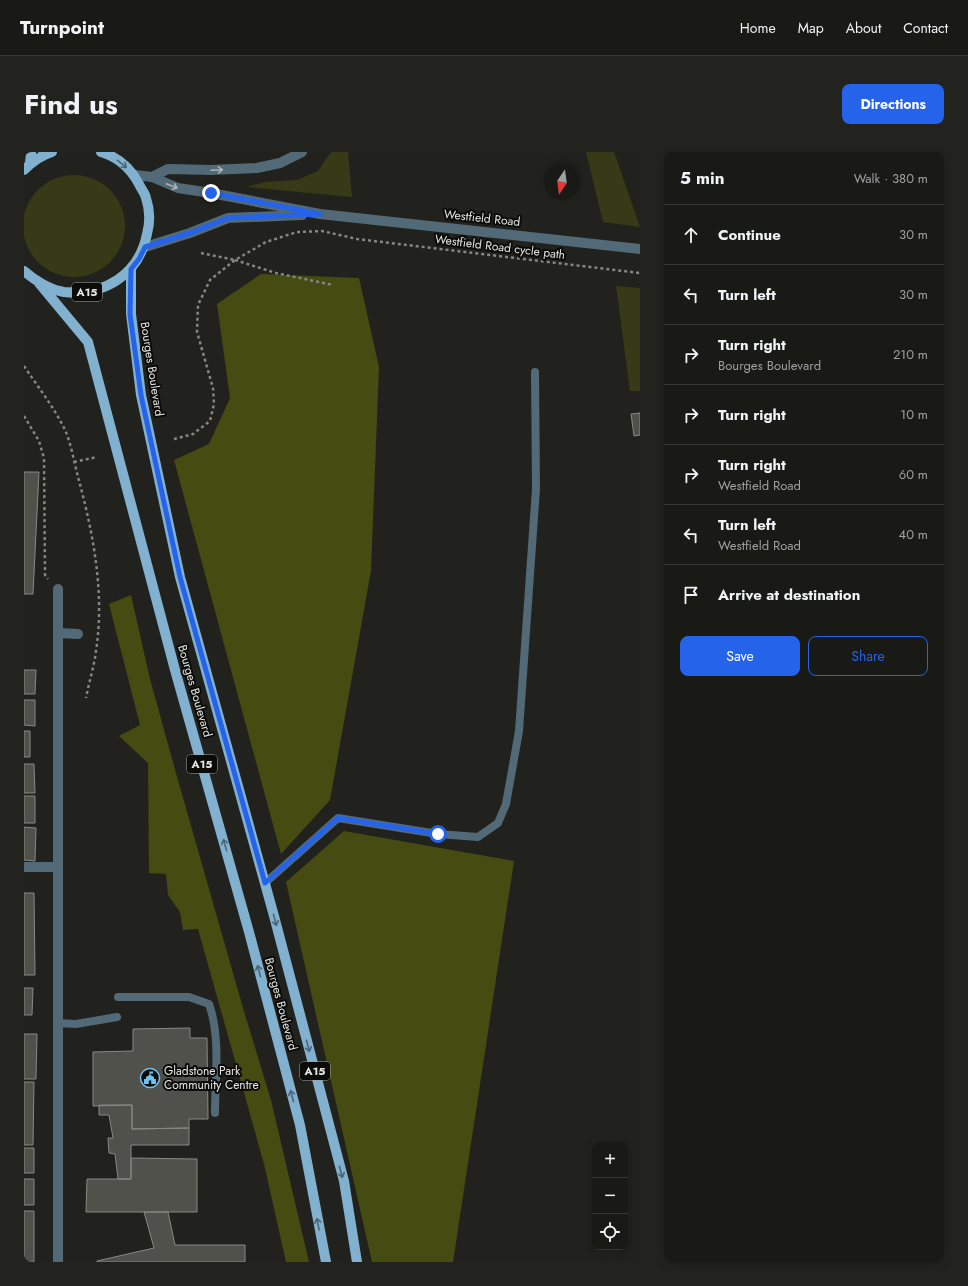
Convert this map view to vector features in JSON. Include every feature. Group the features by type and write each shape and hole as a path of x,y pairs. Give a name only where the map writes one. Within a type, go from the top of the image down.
{"main road":[{"path":"27,167 31,152"},
{"path":"27,167 47,153 52,152"},
{"name":"A15","path":"24,271 39,283 62,292 88,292 111,285 131,269 139,259 145,247 150,222 146,198 135,176 122,163 105,153"},
{"name":"Bourges Boulevard","path":"131,269 130,314 141,395 180,577 265,883 344,1180 357,1262"},
{"name":"Bourges Boulevard","path":"39,283 88,342 173,662 249,932 300,1125 326,1262"}],"street":[{"path":"152,177 168,169 211,170 257,168 280,163 302,152"},
{"name":"Westfield Road","path":"135,176 152,177 178,188 320,214 640,249"},
{"name":"Westfield Road","path":"145,247 190,233 228,218 320,214"},
{"path":"58,589 58,1262"},
{"path":"59,634 78,634"},
{"path":"24,867 58,868"}],"lane":[{"path":"265,883 338,818 438,834 478,837 498,824 506,804 519,731 536,489 535,372"},
{"path":"118,997 189,997 209,1004 213,1016 216,1035 215,1113"},
{"path":"58,1023 76,1024 117,1017"}],"path":[{"name":"Westfield Road cycle path","path":"174,439 193,434 210,421 214,404 213,388 197,332 198,305 210,280 235,260 266,242 297,232 322,231 357,239 640,273"},
{"path":"202,253 235,260 276,273 333,285"},
{"path":"24,366 47,398 66,431 92,540 98,586 99,621 96,650 86,698"},
{"path":"24,416 39,441 44,458 45,575 58,589"},
{"path":"74,462 97,457"}],"green space":[{"path":"331,152 348,152 352,197 247,187 264,182 297,180 318,171"},
{"path":"586,152 614,152 640,227 603,222"},
{"path":"74,175 93,179 110,190 121,207 125,226 121,245 110,262 93,273 74,277 55,273 38,262 27,245 23,226 27,207 38,190 55,179"},
{"path":"261,274 359,278 379,367 371,571 330,800 281,854 174,460 209,444 230,398 217,304"},
{"path":"616,286 640,288 640,391 630,391"},
{"path":"131,595 150,679 176,773 243,1008 271,1100 309,1262 286,1262 264,1164 198,929 183,930 180,912 168,895 166,874 149,873 148,763 119,736 140,725 109,604"},
{"path":"344,831 514,861 453,1262 372,1262 286,882"}],"building":[{"path":"640,413 640,435 634,436 631,414"},
{"path":"24,472 39,472 33,594 24,594"},
{"path":"24,670 36,670 35,694 24,694"},
{"path":"24,700 35,700 35,726 24,725"},
{"path":"24,731 30,731 30,757 24,757"},
{"path":"24,764 34,764 35,793 24,793"},
{"path":"24,796 35,796 35,823 24,823"},
{"path":"24,827 36,828 35,861 24,860"},
{"path":"24,893 34,893 35,975 24,975"},
{"path":"24,988 33,988 32,1015 24,1015"},
{"name":"Gladstone Park Community Centre","path":"190,1028 190,1038 207,1038 208,1119 189,1119 189,1128 132,1129 132,1105 93,1106 93,1052 133,1051 133,1029"},
{"path":"24,1034 37,1034 36,1079 24,1079"},
{"path":"24,1082 34,1082 33,1145 24,1145"},
{"path":"99,1105 132,1105 132,1129 189,1128 189,1145 131,1145 131,1179 118,1179 115,1154 109,1153 108,1138 113,1138 109,1115 99,1115"},
{"path":"24,1148 34,1148 34,1173 24,1173"},
{"path":"131,1158 197,1159 197,1212 86,1212 87,1179 131,1179"},
{"path":"24,1179 34,1179 34,1205 24,1205"},
{"path":"24,1211 34,1211 34,1262 24,1262"},
{"path":"144,1212 168,1212 175,1245 245,1245 245,1262 97,1262 154,1248"}],"place":[{"name":"Gladstone Park Community Centre","path":"150,1078"}],"route":[{"path":"211,193 320,214 228,218 190,233 145,247 139,259 131,269 130,314 141,395 180,577 265,883 338,818 438,834"}]}
